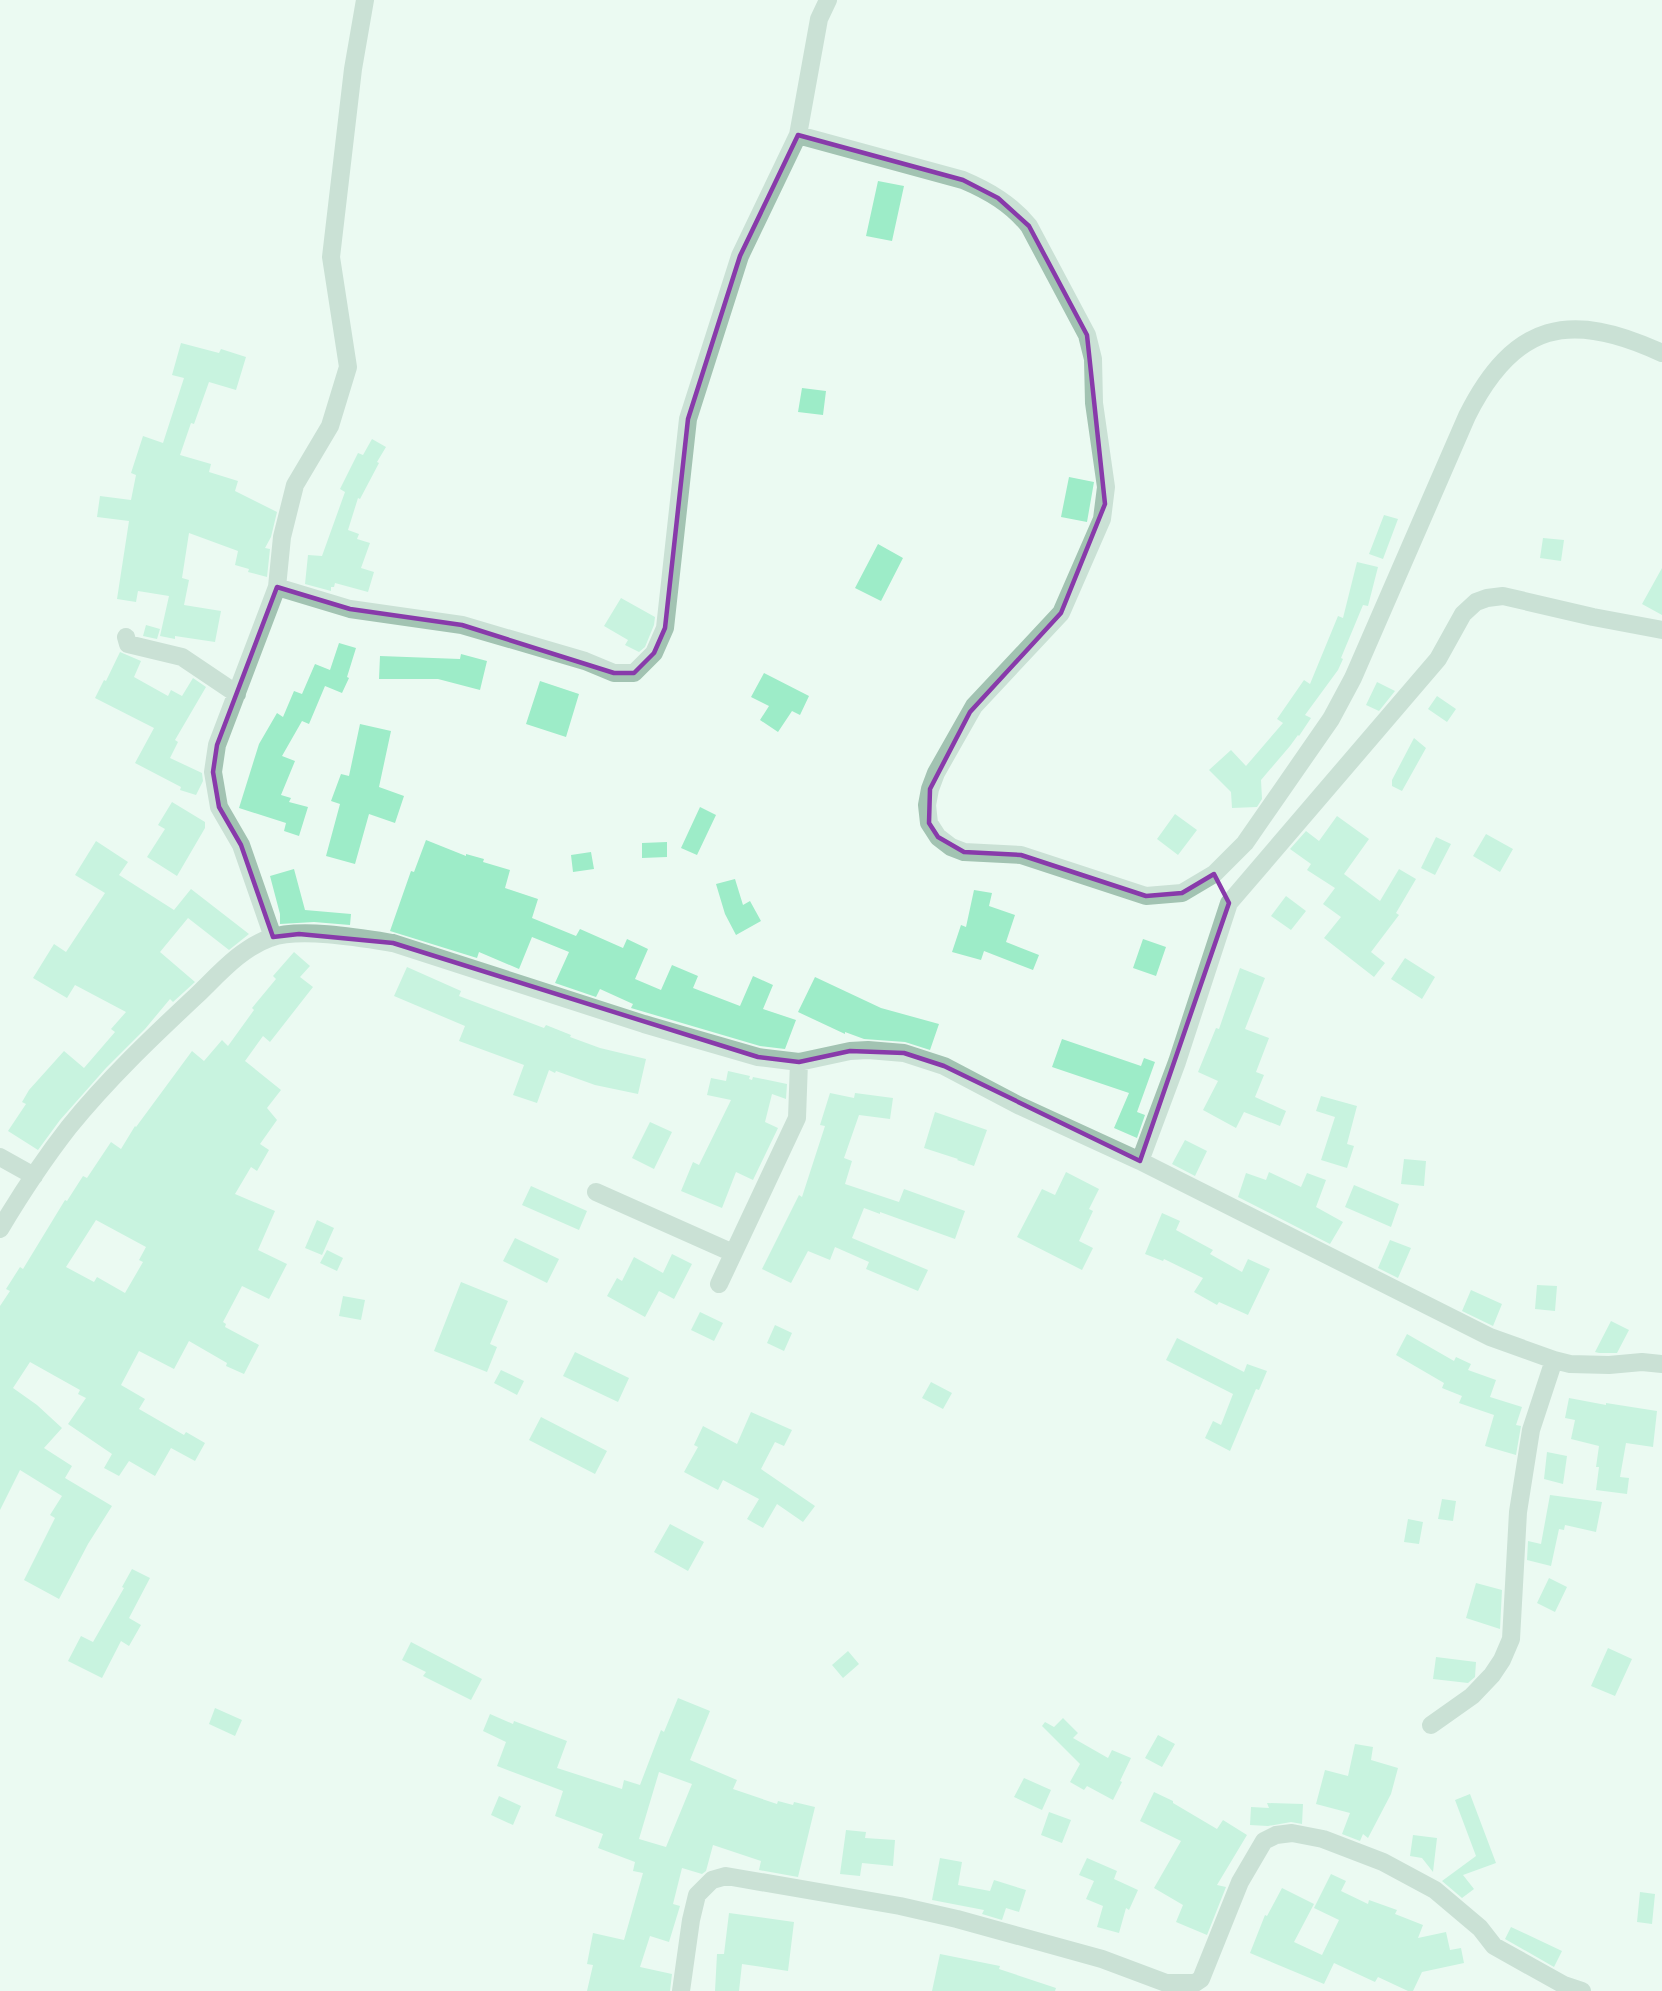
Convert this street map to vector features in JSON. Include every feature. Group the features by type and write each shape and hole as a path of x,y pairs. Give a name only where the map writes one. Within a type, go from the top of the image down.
{"street":[{"path":"273,937 241,845 219,807 213,772 217,745 277,587 282,537 295,485 330,426 348,367 331,257 352,69 365,0"},
{"path":"277,587 350,609 462,625 585,661 614,673 634,673 654,653 665,628 688,419 740,256 798,135 819,19 828,0"},
{"path":"798,135 963,180 982,188 1016,211 1029,226 1087,335 1093,359 1094,403 1106,487 1102,519 1061,613 979,700 936,773 927,805 929,823 938,837 951,847 964,852 1021,855 1146,896 1182,893 1214,874 1245,843 1331,719 1353,678 1467,416 1481,388 1496,367 1520,346 1545,332 1573,328 1604,331 1662,353"},
{"path":"1140,1161 1177,1062 1229,903 1438,659 1463,614 1476,603 1487,598 1503,596 1662,630"},
{"path":"126,637 128,644 182,657 237,694"},
{"path":"1214,874 1229,903"},
{"path":"0,1229 34,1176 69,1128 130,1058 255,944 273,937 299,934 393,943 644,1024 758,1056 799,1062 850,1051 904,1053 944,1066 1018,1105 1140,1161 1490,1336 1570,1364 1609,1365 1642,1362 1662,1364"},
{"path":"719,1284 797,1118 799,1062"},
{"path":"0,1157 34,1176"},
{"path":"596,1192 733,1253"},
{"path":"1431,1725 1472,1696 1492,1675 1502,1660 1511,1639 1520,1501 1531,1430 1554,1360"},
{"path":"681,1991 691,1920 698,1895 711,1880 726,1876 900,1906 957,1919 1102,1959 1166,1983 1195,1983 1201,1979 1240,1882 1264,1841 1275,1835 1292,1833 1323,1839 1383,1862 1435,1890 1480,1928 1494,1946 1564,1985 1582,1991"}],"highlighted area":[{"path":"798,135 963,180 998,198 1029,226 1087,335 1105,504 1061,613 970,712 930,789 929,823 938,837 964,852 1021,855 1146,896 1182,893 1214,874 1229,903 1140,1161 944,1066 904,1053 850,1051 799,1062 758,1057 393,943 299,934 273,937 241,845 219,807 213,772 217,745 277,587 350,609 462,625 614,673 634,673 654,653 665,628 688,419 740,256"}],"building":[{"path":"878,181 904,186 892,241 866,236"},
{"path":"181,343 219,353 221,349 246,357 236,390 209,382 180,455 211,464 209,472 238,481 235,491 277,512 271,537 265,548 270,549 267,577 248,572 249,569 235,565 238,551 189,533 182,578 189,580 184,605 221,611 215,642 160,636 169,596 138,591 136,602 117,599 129,521 97,517 100,496 131,500 136,475 131,473 143,436 163,443 184,378 172,375"},
{"path":"802,388 826,391 823,415 798,412"},
{"path":"372,439 386,447 360,499 358,498 348,530 359,534 357,539 370,543 361,568 374,572 368,592 335,583 331,591 305,584 308,555 322,556 345,492 340,489 358,453 363,455"},
{"path":"1069,477 1094,482 1087,522 1061,517"},
{"path":"1384,515 1398,519 1383,559 1369,554"},
{"path":"1543,538 1564,540 1561,561 1540,558"},
{"path":"878,544 903,558 881,601 855,588"},
{"path":"1357,562 1378,567 1368,606 1363,605 1338,670 1305,715 1311,718 1299,736 1261,780 1262,799 1257,807 1232,808 1231,792 1209,770 1231,750 1246,766 1283,723 1277,719 1304,680 1310,684 1338,616 1343,618"},
{"path":"1662,568 1662,615 1642,604"},
{"path":"621,598 655,617 645,647 639,652 625,645 628,640 604,626"},
{"path":"146,625 160,629 157,639 143,636"},
{"path":"339,643 356,648 347,677 349,678 342,693 325,686 309,724 302,721 282,756 295,761 281,795 291,798 289,802 308,807 299,836 284,831 286,823 239,808 259,744 277,713 283,717 294,691 302,694 315,664 330,670"},
{"path":"120,652 141,661 134,677 168,696 171,690 182,696 193,678 206,687 175,740 178,742 170,758 202,773 203,781 196,795 180,790 181,787 135,763 154,728 95,698"},
{"path":"461,654 487,661 480,690 438,679 379,679 380,656 460,659"},
{"path":"764,673 809,696 800,715 792,711 778,732 760,720 769,706 751,697"},
{"path":"540,681 579,694 566,737 526,724"},
{"path":"1377,682 1395,691 1379,711 1366,705"},
{"path":"1437,696 1456,709 1447,722 1428,709"},
{"path":"360,724 391,731 379,787 404,796 395,823 369,814 355,864 326,856 340,804 331,801 341,774 349,776"},
{"path":"1414,738 1426,748 1402,791 1392,786 1392,780"},
{"path":"172,802 205,822 205,828 177,876 147,857 165,829 158,825"},
{"path":"700,807 716,815 697,855 681,848"},
{"path":"1175,814 1197,830 1178,855 1157,839"},
{"path":"1337,816 1369,839 1344,874 1380,901 1399,869 1416,879 1396,913 1399,915 1371,952 1385,963 1374,977 1324,938 1341,917 1323,904 1335,888 1307,870 1311,864 1290,849 1306,831 1319,841"},
{"path":"1486,834 1513,849 1500,872 1473,856"},
{"path":"1436,837 1451,844 1435,875 1421,868"},
{"path":"426,840 510,870 505,888 538,899 532,918 576,936 580,929 623,948 627,939 648,949 635,979 661,990 672,965 698,976 693,988 740,1006 753,976 773,985 763,1009 796,1020 785,1049 760,1046 631,1008 633,1004 600,989 596,997 555,983 569,952 532,937 519,969 479,952 477,958 390,931 411,871 414,872"},
{"path":"96,841 128,862 119,875 174,910 191,889 249,934 229,950 188,918 160,952 195,982 173,1002 170,999 60,1120 38,1150 8,1131 26,1104 22,1102 29,1090 64,1051 84,1068 115,1032 111,1029 126,1012 75,985 67,998 33,978 54,944 66,952 105,893 75,875"},
{"path":"667,842 667,857 642,858 642,843"},
{"path":"591,852 594,869 573,872 571,855"},
{"path":"294,869 305,910 351,914 350,925 314,922 280,924 280,914 270,876"},
{"path":"735,879 743,905 750,901 761,921 736,935 725,914 716,884"},
{"path":"974,890 992,893 989,906 1015,915 1006,942 1039,955 1033,970 984,951 981,960 952,952 961,925 966,927"},
{"path":"1286,896 1306,911 1291,930 1271,916"},
{"path":"1143,939 1166,947 1156,976 1133,968"},
{"path":"294,952 310,966 300,977 313,987 270,1042 263,1036 245,1061 281,1090 267,1108 277,1120 260,1144 269,1150 257,1171 251,1167 235,1194 275,1211 258,1250 287,1264 269,1299 242,1286 223,1322 226,1324 225,1327 259,1345 244,1374 226,1366 227,1363 189,1341 174,1369 139,1351 121,1385 145,1399 139,1409 184,1435 186,1432 205,1443 195,1461 171,1448 155,1476 129,1461 119,1476 104,1468 112,1454 68,1424 86,1398 78,1394 80,1390 30,1362 13,1388 37,1405 62,1428 44,1448 72,1466 65,1478 112,1506 88,1544 59,1599 24,1580 55,1518 50,1515 62,1496 20,1470 0,1510 0,1306 10,1291 6,1289 20,1267 23,1269 65,1200 67,1201 83,1176 87,1178 111,1142 121,1149 135,1126 192,1051 204,1061 222,1040 228,1046 254,1010 252,1008 276,979 273,976","holes":["96,1220 146,1247 139,1260 143,1262 125,1293 97,1277 94,1282 66,1267"]},
{"path":"1405,958 1435,977 1422,999 1391,979"},
{"path":"407,967 461,991 459,996 544,1028 546,1025 600,1048 646,1059 638,1094 595,1085 549,1070 537,1103 513,1095 524,1065 459,1041 465,1026 394,996"},
{"path":"1240,968 1265,978 1245,1029 1269,1038 1256,1072 1264,1075 1255,1097 1286,1111 1280,1126 1244,1112 1236,1128 1203,1110 1218,1081 1198,1072 1216,1028 1219,1029"},
{"path":"815,977 881,1008 939,1024 930,1050 905,1042 864,1039 845,1032 845,1034 798,1012"},
{"path":"1062,1039 1141,1066 1144,1058 1155,1062 1137,1112 1145,1115 1137,1138 1114,1128 1129,1093 1052,1067"},
{"path":"728,1071 750,1076 749,1079 752,1080 753,1077 787,1084 786,1099 772,1094 765,1122 778,1128 753,1180 736,1172 722,1208 681,1191 693,1162 699,1165 731,1100 707,1095 711,1078 726,1081"},
{"path":"830,1093 854,1098 855,1093 893,1098 890,1119 859,1115 844,1158 852,1161 845,1184 899,1202 904,1189 965,1211 955,1239 864,1208 852,1238 928,1270 918,1291 866,1269 869,1262 835,1247 830,1260 808,1251 791,1283 762,1269 799,1195 802,1197 825,1126 820,1125"},
{"path":"1321,1096 1357,1106 1347,1144 1354,1146 1347,1168 1321,1160 1335,1117 1316,1111"},
{"path":"935,1112 987,1130 974,1166 924,1148"},
{"path":"650,1122 672,1132 654,1169 632,1158"},
{"path":"1185,1140 1207,1151 1195,1176 1172,1164"},
{"path":"1404,1159 1426,1161 1424,1186 1401,1184"},
{"path":"1066,1172 1099,1189 1089,1209 1093,1211 1079,1241 1093,1248 1082,1270 1017,1237 1042,1189 1055,1195"},
{"path":"1269,1172 1301,1187 1307,1173 1326,1180 1316,1207 1343,1222 1330,1244 1238,1197 1246,1173 1266,1180"},
{"path":"1354,1185 1399,1204 1391,1227 1345,1207"},
{"path":"531,1186 587,1211 579,1230 522,1205"},
{"path":"1162,1213 1180,1221 1176,1230 1213,1250 1210,1254 1242,1272 1248,1259 1270,1269 1248,1315 1219,1302 1217,1305 1194,1292 1203,1278 1164,1259 1163,1261 1145,1254"},
{"path":"317,1220 334,1228 322,1255 305,1248"},
{"path":"515,1238 559,1259 547,1283 503,1261"},
{"path":"1390,1240 1411,1248 1398,1278 1378,1268"},
{"path":"327,1250 343,1258 337,1271 320,1263"},
{"path":"672,1254 692,1264 674,1299 659,1291 645,1317 607,1296 617,1278 622,1281 634,1257 663,1273"},
{"path":"461,1282 508,1301 490,1344 497,1347 487,1372 434,1351"},
{"path":"1537,1285 1557,1286 1555,1311 1535,1309"},
{"path":"1471,1290 1502,1304 1493,1326 1462,1311"},
{"path":"343,1296 365,1300 361,1320 339,1316"},
{"path":"700,1312 723,1323 714,1341 691,1330"},
{"path":"1611,1321 1629,1330 1617,1353 1595,1352"},
{"path":"775,1325 792,1333 784,1351 767,1343"},
{"path":"1407,1334 1454,1361 1456,1357 1471,1364 1468,1370 1496,1380 1490,1397 1522,1407 1516,1425 1521,1426 1516,1455 1485,1446 1494,1415 1459,1403 1462,1396 1442,1388 1444,1383 1396,1355"},
{"path":"1177,1338 1244,1372 1247,1364 1267,1371 1259,1390 1256,1389 1230,1451 1205,1438 1213,1421 1221,1425 1233,1394 1166,1360"},
{"path":"575,1352 629,1378 618,1402 563,1376"},
{"path":"501,1370 524,1381 517,1395 494,1383"},
{"path":"931,1382 952,1393 943,1409 922,1398"},
{"path":"1569,1398 1657,1411 1653,1447 1626,1443 1620,1477 1629,1478 1627,1494 1596,1490 1599,1446 1571,1439 1575,1420 1565,1418"},
{"path":"751,1412 792,1430 784,1446 775,1442 761,1469 815,1506 803,1522 777,1504 763,1528 747,1519 759,1499 723,1480 718,1490 684,1472 698,1447 694,1445 703,1426 737,1444"},
{"path":"541,1417 607,1451 595,1474 529,1440"},
{"path":"1547,1452 1567,1456 1563,1484 1544,1479"},
{"path":"1550,1495 1602,1502 1596,1532 1565,1525 1564,1530 1559,1529 1551,1566 1527,1560 1528,1541 1541,1544"},
{"path":"1442,1499 1456,1501 1453,1521 1438,1519"},
{"path":"1408,1519 1423,1522 1419,1544 1404,1542"},
{"path":"670,1524 704,1542 688,1571 654,1552"},
{"path":"132,1569 150,1578 129,1618 141,1625 129,1646 121,1641 102,1678 68,1661 81,1636 93,1642 124,1588 122,1587"},
{"path":"1549,1578 1567,1587 1555,1612 1537,1603"},
{"path":"1476,1583 1502,1590 1500,1629 1466,1618"},
{"path":"411,1642 482,1679 471,1700 423,1676 426,1672 402,1660"},
{"path":"1608,1648 1632,1659 1615,1696 1591,1686"},
{"path":"848,1651 859,1664 843,1678 832,1665"},
{"path":"1436,1657 1476,1662 1475,1677 1468,1683 1433,1679"},
{"path":"678,1698 710,1711 690,1760 737,1780 733,1789 777,1804 778,1801 793,1805 794,1802 815,1807 798,1877 759,1870 761,1861 713,1845 706,1871 702,1874 682,1868 673,1904 680,1906 669,1942 650,1936 640,1967 672,1974 670,1991 587,1991 593,1965 587,1964 593,1933 624,1940 643,1873 633,1871 635,1862 598,1848 603,1834 555,1816 563,1791 497,1766 506,1742 483,1731 490,1714 513,1724 514,1721 567,1741 557,1768 622,1789 624,1780 640,1785 661,1730 664,1732","holes":["659,1772 692,1784 666,1847 639,1839"]},
{"path":"215,1708 242,1720 235,1736 209,1724"},
{"path":"1063,1718 1078,1733 1073,1738 1108,1758 1112,1750 1131,1758 1113,1800 1087,1786 1084,1790 1070,1782 1080,1764 1042,1726 1045,1722 1054,1727"},
{"path":"1158,1735 1175,1744 1162,1767 1145,1758"},
{"path":"1355,1744 1373,1747 1371,1760 1398,1768 1391,1794 1368,1838 1363,1834 1360,1841 1342,1834 1350,1813 1316,1804 1325,1770 1348,1776"},
{"path":"1024,1778 1051,1790 1042,1810 1014,1797"},
{"path":"1154,1792 1173,1801 1217,1829 1223,1820 1247,1835 1217,1885 1226,1887 1207,1935 1176,1922 1183,1905 1154,1888 1181,1841 1140,1821"},
{"path":"1470,1794 1496,1863 1463,1875 1474,1889 1462,1898 1442,1881 1476,1856 1455,1800"},
{"path":"499,1796 521,1806 513,1825 491,1815"},
{"path":"1267,1803 1303,1804 1302,1824 1291,1822 1268,1826 1250,1825 1251,1807 1269,1808"},
{"path":"1049,1812 1071,1820 1062,1843 1041,1835"},
{"path":"846,1830 866,1832 865,1838 895,1840 893,1866 862,1863 860,1876 840,1874"},
{"path":"1413,1835 1437,1838 1433,1872 1422,1858 1410,1856"},
{"path":"940,1858 962,1862 958,1885 990,1891 994,1880 1026,1890 1019,1912 1006,1908 1002,1920 982,1914 984,1910 932,1900"},
{"path":"1087,1858 1117,1871 1114,1879 1138,1890 1129,1910 1126,1908 1119,1933 1097,1927 1103,1906 1086,1899 1094,1881 1079,1875"},
{"path":"1331,1874 1346,1881 1341,1891 1368,1904 1369,1900 1397,1910 1395,1914 1423,1925 1418,1938 1446,1932 1450,1950 1461,1948 1464,1963 1422,1972 1413,1991 1408,1991 1378,1977 1375,1982 1334,1963 1324,1984 1250,1953 1265,1915 1267,1916 1282,1888 1314,1904 1294,1942 1322,1955 1339,1920 1314,1908"},
{"path":"1640,1892 1655,1894 1652,1924 1637,1922"},
{"path":"729,1913 794,1922 788,1971 742,1964 739,1991 715,1991 717,1954 724,1954"},
{"path":"1511,1927 1562,1951 1554,1967 1505,1939"},
{"path":"940,1954 1000,1966 999,1969 1056,1988 1055,1991 932,1991"}]}
